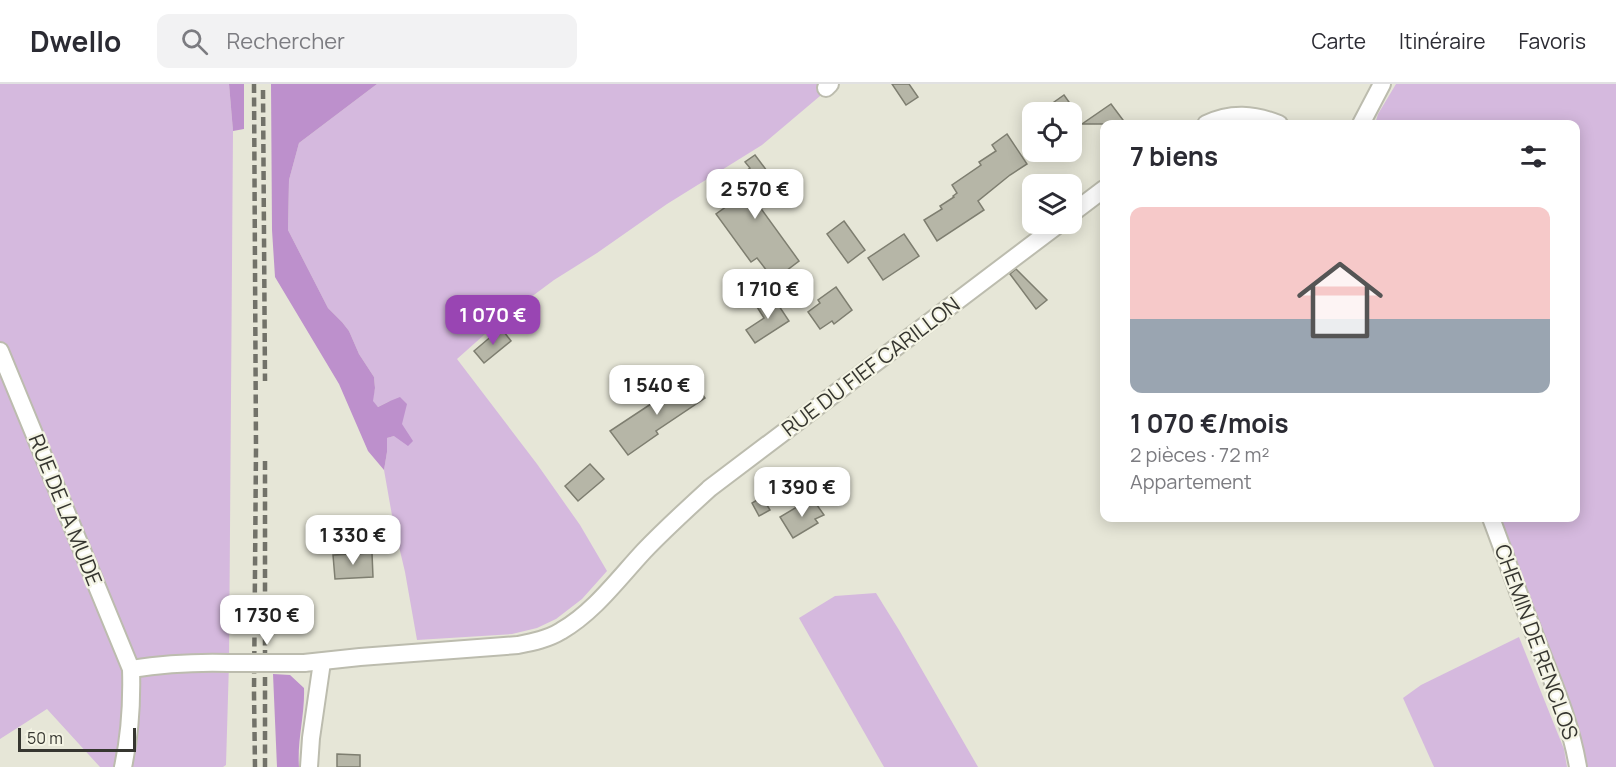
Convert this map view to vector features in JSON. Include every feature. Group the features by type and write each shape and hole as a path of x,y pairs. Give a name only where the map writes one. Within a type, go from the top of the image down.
{"street":[{"path":"1363,120 1382,84"},
{"path":"1215,120 1247,115 1268,120"},
{"path":"1082,206 1100,192"},
{"name":"RUE DU FIEF CARILLON","path":"130,669 206,662 322,662 518,645 534,642 562,631 605,595 661,533 710,488 1046,234"},
{"name":"RUE DE LA MUDE","path":"0,351 130,669"},
{"name":"CHEMIN DE RENCLOS","path":"1492,522 1561,701 1578,767"},
{"path":"309,767 322,662"},
{"path":"123,767 131,712 130,669"}],"shaded area":[{"path":"0,84 229,84 233,131 229,663 226,765 223,767 100,767 47,709 0,739"},
{"path":"229,84 244,84 244,129 233,131"},
{"path":"271,84 377,84 299,143 289,180 288,230 328,308 349,331 359,354 374,377 373,401 378,407 400,397 407,404 402,424 413,441 408,446 394,436 387,438 384,470 368,451 339,384 275,277 272,230"},
{"path":"377,84 822,84 820,96 762,145 667,204 554,280 503,318 457,359 537,464 580,525 607,571 582,599 556,619 537,628 512,634 417,640 384,470 387,438 394,436 402,424 390,401 378,407 372,401 375,388 374,377 359,354 349,331 328,308 288,230 289,180 299,143"},
{"path":"1396,84 1616,84 1616,767 1584,767 1498,522 1580,522 1580,120 1376,120"},
{"path":"876,593 978,767 884,767 799,618 835,596"},
{"path":"1519,637 1564,749 1567,767 1434,767 1403,698 1421,685"},
{"path":"273,674 290,675 304,688 299,767 277,767"}],"building":[{"path":"892,84 909,84 918,97 906,105"},
{"path":"1064,95 1069,102 1054,102"},
{"path":"1111,104 1123,120 1100,120 1100,124 1082,124"},
{"path":"1007,134 1022,156 1022,162 1027,164 978,201 984,210 937,241 924,220 942,209 940,206 954,197 957,193 952,185 981,165 979,162 996,151 992,145"},
{"path":"755,155 779,187 757,203 799,261 774,280 757,258 751,262 716,214 727,206 717,192 750,168 745,162"},
{"path":"844,221 865,250 848,263 827,234"},
{"path":"904,234 919,256 883,280 868,258"},
{"path":"1016,269 1047,300 1036,309 1010,274"},
{"path":"836,287 852,310 834,324 832,321 820,329 808,312 820,303 818,300"},
{"path":"773,297 789,321 755,343 746,330 764,318 757,307"},
{"path":"501,328 511,341 484,363 474,351"},
{"path":"692,379 705,398 656,431 658,434 628,455 610,431 660,398 657,394 674,382 679,389"},
{"path":"590,464 604,479 578,501 565,486"},
{"path":"762,497 770,510 759,516 752,503"},
{"path":"812,498 824,515 815,519 818,523 793,538 780,517"},
{"path":"372,553 373,577 335,579 333,555"},
{"path":"337,754 360,755 360,767 337,767"}],"railway":[{"path":"254,84 255,767"},
{"path":"263,90 265,381"},
{"path":"265,459 265,767"}]}
